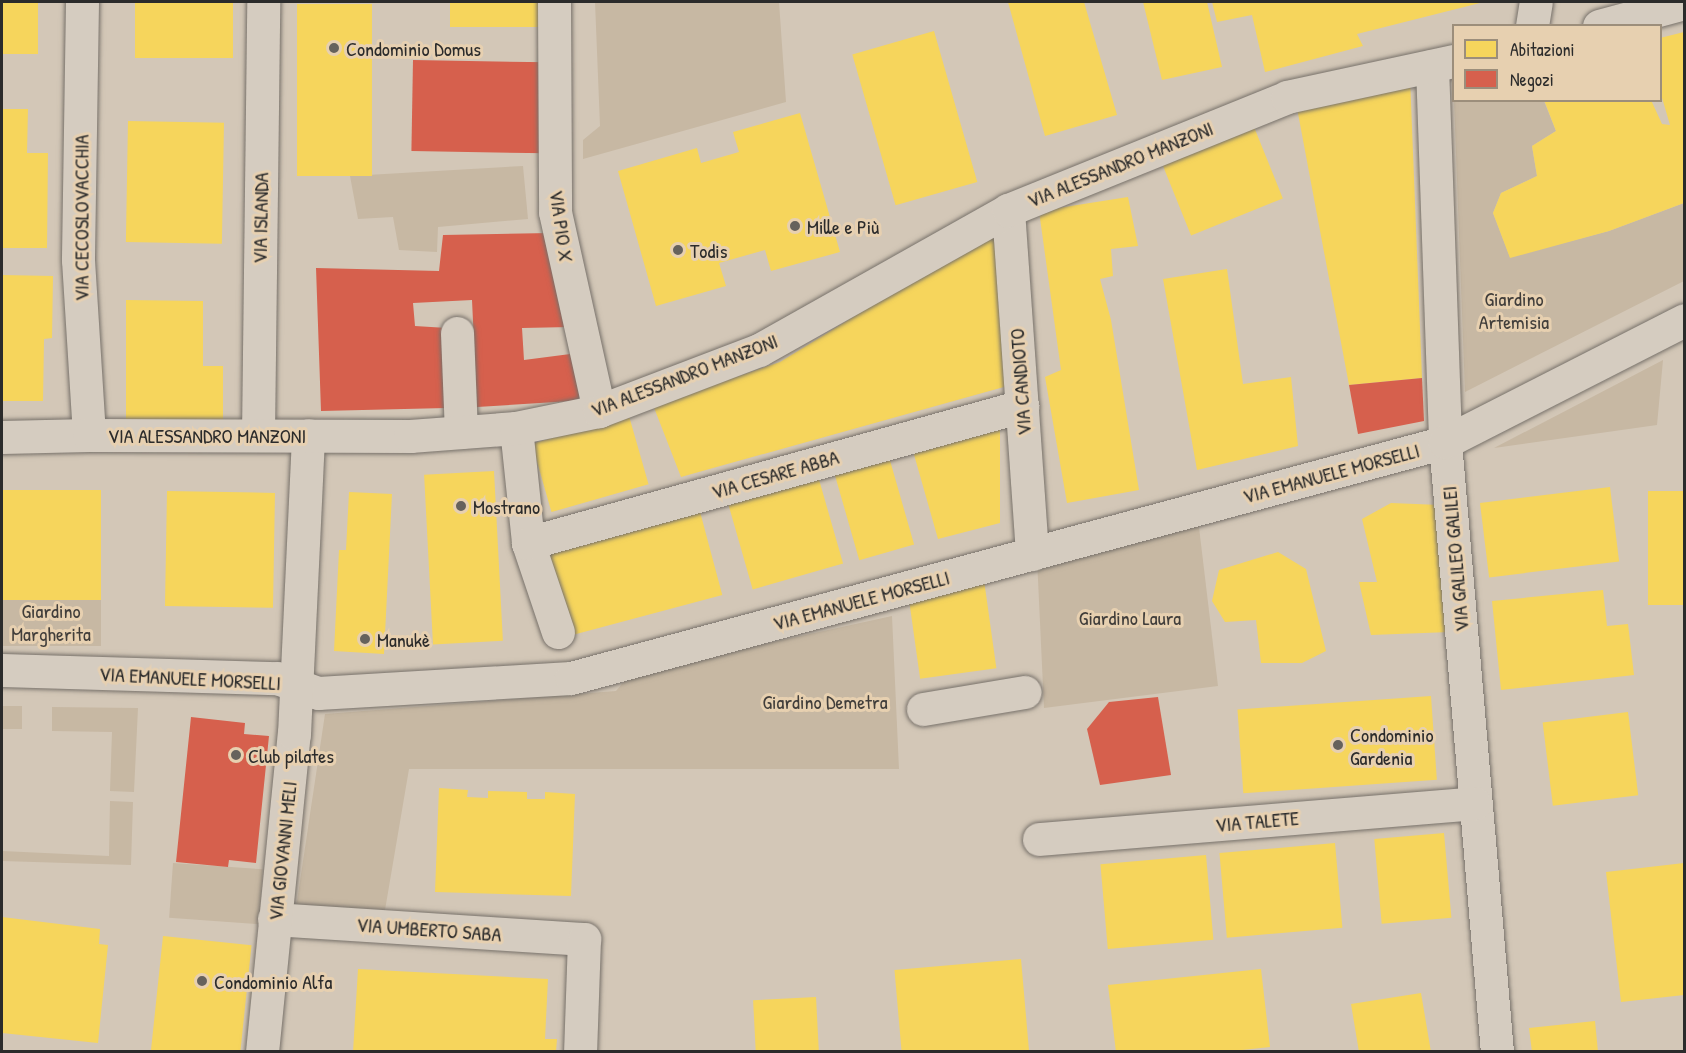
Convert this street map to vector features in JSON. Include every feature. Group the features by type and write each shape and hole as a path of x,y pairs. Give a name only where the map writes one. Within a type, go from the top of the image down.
{"street":[{"name":"VIA CECOSLOVACCHIA","path":"82,2 78,260 89,435"},
{"name":"VIA ISLANDA","path":"258,435 263,2"},
{"name":"VIA PIO X","path":"554,2 555,212 599,411"},
{"path":"1532,24 1536,2"},
{"path":"1606,24 1684,3"},
{"name":"VIA ALESSANDRO MANZONI","path":"2,437 410,436 516,428 599,411 759,350 1008,210 1287,97 1443,64"},
{"name":"VIA GALILEO GALILEI","path":"1443,64 1445,442 1497,1052"},
{"name":"VIA CANDIOTO","path":"1008,210 1032,554"},
{"name":"VIA EMANUELE MORSELLI","path":"2,670 278,678 318,693 571,678 1445,442 1684,320"},
{"path":"457,333 461,432"},
{"name":"VIA CESARE ABBA","path":"528,543 1022,406"},
{"path":"516,428 528,543 558,632"},
{"name":"VIA GIOVANNI MELI","path":"262,1052 294,734 308,435"},
{"path":"923,709 1025,692"},
{"name":"VIA TALETE","path":"1039,839 1475,803"},
{"name":"VIA UMBERTO SABA","path":"274,919 584,939 580,1052"}],"green space":[{"path":"595,2 779,2 786,102 583,159 583,140 600,126"},
{"name":"Giardino Artemisia","path":"1454,102 1544,102 1556,131 1532,146 1537,176 1501,193 1493,213 1510,257 1609,231 1684,203 1684,281 1465,392"},
{"path":"523,166 528,219 438,227 437,252 399,250 393,217 358,219 350,176"},
{"path":"1663,360 1657,425 1494,448"},
{"name":"Giardino Laura","path":"1198,519 1218,686 1044,708 1037,558"},
{"name":"Giardino Margherita","path":"2,600 101,600 101,646 2,646"},
{"name":"Giardino Demetra","path":"892,616 899,769 409,769 385,910 296,908 325,714 616,691 631,673"},
{"path":"2,706 22,706 22,729 2,729"},
{"path":"52,707 138,708 134,792 110,791 112,732 52,731"},
{"path":"110,801 133,802 131,865 2,861 2,851 109,856"},
{"path":"173,863 263,869 259,924 169,918"}],"building: Abitazioni":[{"path":"2,2 38,2 38,54 2,54"},
{"path":"135,2 233,2 233,58 135,58"},
{"path":"450,2 547,2 547,27 450,27"},
{"path":"1008,2 1084,2 1117,115 1045,136"},
{"path":"1143,2 1207,2 1222,67 1162,80"},
{"path":"1212,2 1484,2 1357,34 1363,46 1265,72 1252,15 1217,22"},
{"name":"Condominio Domus","path":"297,4 372,4 372,176 297,176"},
{"path":"934,31 977,182 896,205 852,54"},
{"path":"1684,32 1684,203 1609,231 1510,258 1493,213 1501,193 1537,176 1532,146 1556,131 1545,102 1652,102 1662,124 1670,125 1662,98 1662,38"},
{"path":"1410,78 1422,378 1349,385 1297,108"},
{"path":"2,109 28,109 27,153 48,153 47,248 2,248"},
{"path":"800,113 840,252 771,271 765,250 719,263 726,286 656,306 618,171 697,148 701,163 739,152 733,132"},
{"path":"128,121 224,123 222,244 126,242"},
{"path":"1254,127 1283,198 1191,235 1162,164"},
{"path":"1128,197 1138,246 1111,249 1113,276 1100,279 1111,320 1139,490 1067,503 1045,377 1061,370 1039,211"},
{"path":"993,231 1011,385 681,477 653,405 780,362"},
{"path":"1227,269 1243,384 1291,377 1298,446 1197,470 1163,279"},
{"path":"2,275 53,276 52,338 44,339 43,401 2,401"},
{"path":"126,300 203,301 203,366 223,366 223,421 126,421"},
{"path":"629,416 649,484 551,512 532,444"},
{"path":"1000,427 1000,523 938,539 913,451"},
{"path":"889,457 914,544 859,560 834,473"},
{"path":"494,471 503,641 433,644 424,475"},
{"path":"818,476 843,563 753,589 728,502"},
{"path":"1610,487 1619,561 1489,577 1480,503"},
{"path":"2,490 101,490 101,600 2,600"},
{"path":"167,491 275,493 273,608 165,606"},
{"path":"1648,491 1684,491 1684,605 1648,605"},
{"path":"349,492 392,494 384,654 334,651 339,550 346,550"},
{"path":"1391,503 1440,505 1450,632 1371,635 1359,582 1377,582 1362,519"},
{"path":"699,508 722,595 571,636 547,549"},
{"path":"1278,552 1306,569 1326,651 1302,663 1261,663 1256,620 1225,622 1212,601 1219,570"},
{"path":"984,580 996,668 920,679 908,591"},
{"path":"1603,590 1607,626 1628,624 1634,675 1501,690 1492,601"},
{"name":"Condominio Gardenia","path":"1431,696 1437,780 1243,793 1237,710"},
{"path":"1628,712 1638,795 1553,806 1543,722"},
{"path":"439,788 468,790 467,797 488,798 488,791 527,792 527,799 545,799 545,792 575,794 571,896 435,892"},
{"path":"1444,833 1451,918 1382,924 1374,839"},
{"path":"1335,843 1342,928 1227,938 1219,853"},
{"path":"1206,855 1213,940 1108,949 1100,864"},
{"path":"1684,863 1684,995 1621,1002 1606,872"},
{"path":"2,917 100,929 99,944 108,945 98,1043 2,1033"},
{"name":"Condominio Alfa","path":"163,936 252,945 240,1052 151,1052"},
{"path":"1021,959 1029,1052 902,1052 894,970"},
{"path":"358,969 548,979 545,1039 557,1039 556,1052 353,1052"},
{"path":"1261,969 1270,1047 1223,1052 1116,1052 1108,985"},
{"path":"1421,993 1431,1052 1359,1052 1351,1004"},
{"path":"816,997 819,1052 756,1052 753,1000"},
{"path":"1595,1021 1598,1052 1532,1052 1529,1028"}],"building: Negozi":[{"path":"413,60 549,62 547,153 411,151"},
{"path":"551,233 570,327 522,328 524,360 578,353 588,400 477,407 472,300 413,303 415,326 447,328 446,408 321,411 316,268 439,271 443,235"},
{"path":"1422,378 1424,421 1358,434 1349,385"},
{"path":"1158,697 1171,775 1100,785 1087,729 1109,702"},
{"path":"191,717 245,723 244,734 269,736 256,863 229,860 228,867 176,862"}],"place":[{"name":"Condominio Domus","path":"334,48"},
{"name":"Mille e Più","path":"795,226"},
{"name":"Todis","path":"678,250"},
{"name":"Mostrano","path":"461,506"},
{"name":"Manukè","path":"365,639"},
{"name":"Condominio Gardenia","path":"1338,745"},
{"name":"Club pilates","path":"236,755"},
{"name":"Condominio Alfa","path":"202,981"}]}
